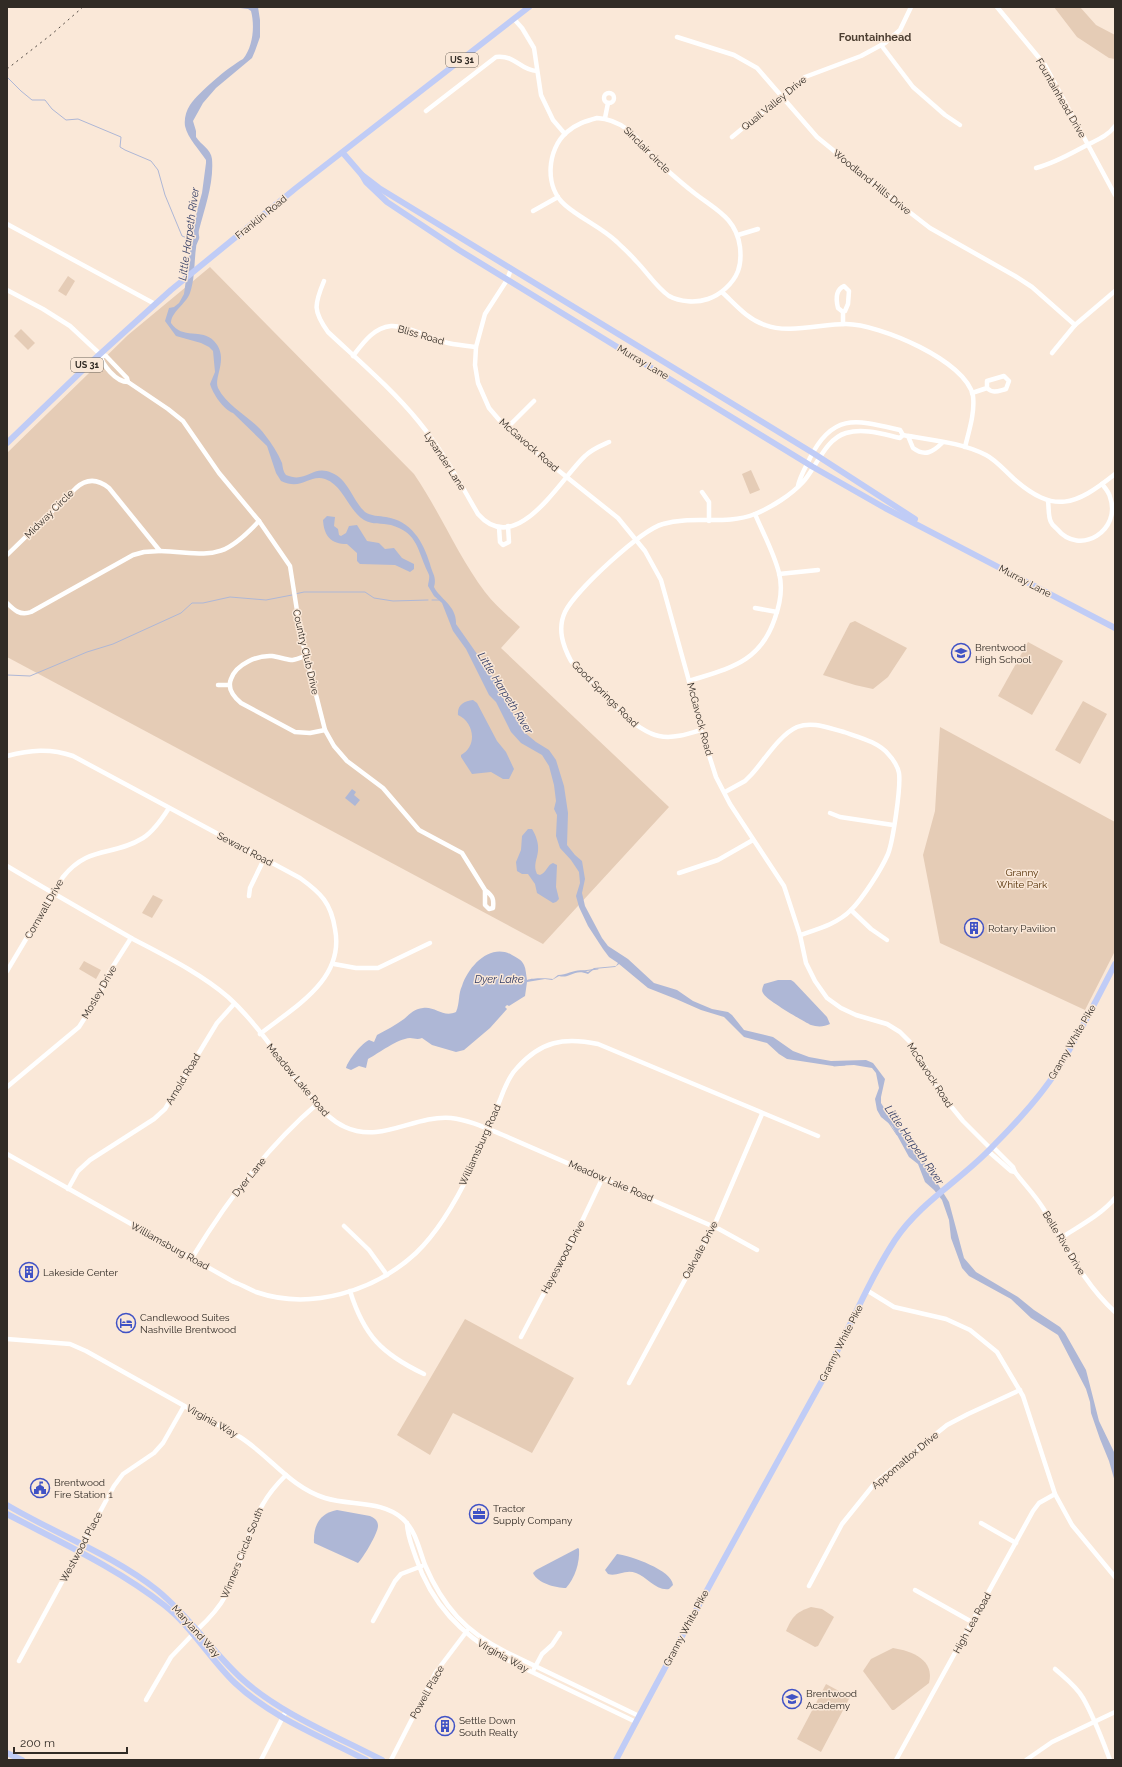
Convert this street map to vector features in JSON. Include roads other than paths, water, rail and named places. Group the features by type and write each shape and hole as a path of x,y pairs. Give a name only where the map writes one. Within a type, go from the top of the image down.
{"main road":[{"name":"Franklin Road","path":"7,443 100,354 170,290 206,260 529,7"},
{"name":"Murray Lane","path":"343,153 362,175 378,188 813,453 935,533"},
{"name":"Murray Lane","path":"362,175 366,182 388,202 459,250 808,464 885,508 1115,628"},
{"name":"Granny White Pike","path":"616,1760 836,1354 894,1242 914,1215 991,1149 1017,1121 1057,1071 1115,964"},
{"name":"Maryland Way","path":"7,1505 120,1566 148,1584 166,1598 236,1684 257,1702 366,1760"},
{"name":"Maryland Way","path":"7,1514 78,1552 143,1590 165,1606 195,1632 241,1678 262,1696 286,1711 382,1760"},
{"path":"18,1520 28,1516"},
{"path":"143,1590 148,1584"},
{"path":"7,1753 22,1760"}],"street":[{"name":"Quail Valley Drive","path":"732,137 805,77 861,56 881,45 900,30 911,7"},
{"name":"Fountainhead Drive","path":"997,7 1045,65 1115,195"},
{"path":"514,19 522,28 534,48 541,95 553,120 565,134"},
{"name":"Woodland Hills Drive","path":"678,37 738,57 756,68 817,137 903,207 930,228 1032,287 1075,326"},
{"path":"881,45 913,87 945,115 960,125"},
{"path":"426,110 496,57 508,57 529,70 537,71"},
{"path":"605,118 608,103"},
{"name":"Sinclair circle","path":"597,118 605,118 624,126 657,162 693,193 728,219 738,235 741,255 740,265 736,276 722,292 706,300 686,302 670,296 658,286 636,260 612,238 564,204 558,196 550,174 551,161 557,144 565,134 580,123 597,118"},
{"path":"1036,168 1052,164 1102,138 1115,126"},
{"path":"533,211 558,196"},
{"path":"7,224 155,304"},
{"path":"738,235 758,229"},
{"name":"McGavock Road","path":"511,269 507,280 485,314 476,347 475,365 478,383 489,408 507,428 618,518 645,551 661,580 701,730 716,777 730,804 784,886 800,935 806,963 815,981 827,998 841,1008 856,1015 887,1024 900,1032 911,1043 945,1099 963,1122 991,1149"},
{"name":"Lysander Lane","path":"324,281 319,293 316,309 319,320 328,332 398,398 420,423 437,447 478,514 485,521 499,527"},
{"path":"843,312 838,308 837,294 839,288 844,286 849,291 849,298 847,308 843,312 843,324"},
{"name":"Country Club Drive","path":"7,290 65,323 100,354 101,362 120,380 128,382 168,408 183,421 219,473 259,521 290,566 298,622 306,656 325,730 334,746 343,757 383,788 419,830 462,853 486,890"},
{"path":"1052,353 1075,326 1115,291"},
{"path":"722,292 747,316 765,326 781,329 843,324 875,328 906,340 947,363 969,385 972,393 972,417 965,447"},
{"name":"Bliss Road","path":"353,356 365,340 375,332 391,326 400,327 450,343 476,347"},
{"path":"1004,376 1009,381 1006,389 991,392 987,388 987,381 1004,376"},
{"path":"972,393 987,388"},
{"path":"507,428 534,401"},
{"name":"Good Springs Road","path":"701,730 670,737 646,733 634,724 571,661 565,650 561,636 564,613 571,602 600,571 660,524 684,520 709,521 738,519 755,514 789,495 802,483 829,446 845,433 862,431 900,438 905,436 900,430 866,422 851,422 837,425 821,440 813,453 798,486"},
{"path":"905,436 913,448 925,453 935,450 942,442"},
{"path":"905,436 965,447 987,456 1029,492 1051,502 1076,499 1102,484 1115,474"},
{"path":"508,526 509,542 503,545 500,542 499,527 508,526 523,521 537,511 567,478 585,455 609,442"},
{"name":"Midway Circle","path":"7,555 76,488 82,483 92,480 101,482 109,488 160,551"},
{"path":"1048,501 1050,522 1062,536 1078,540 1090,539 1102,533 1112,516 1110,496 1102,484"},
{"path":"702,492 708,502 709,521"},
{"path":"689,681 732,668 753,655 771,631 780,602 779,574 755,514"},
{"path":"7,602 16,611 27,613 133,554 160,551 203,554 218,552 239,542 259,521"},
{"path":"779,574 818,570"},
{"path":"755,608 777,612"},
{"path":"306,656 291,660 267,656 257,658 236,670 230,679 230,685 233,694 241,703 291,730 310,733 325,730"},
{"path":"218,685 230,685"},
{"path":"725,792 745,781 787,733 806,724 816,724 856,736 884,748 890,755 899,773 898,795 888,855 851,910 833,923 800,935"},
{"name":"Seward Road","path":"7,756 38,750 61,752 73,756 300,878 319,893 333,914 337,939 334,964 325,978 314,990 260,1034"},
{"name":"Cornwall Drive","path":"7,971 63,877 77,863 88,856 127,846 143,838 158,825 169,808"},
{"path":"830,813 840,817 893,825"},
{"path":"679,873 718,860 753,840"},
{"path":"249,896 250,888 264,859"},
{"name":"Meadow Lake Road","path":"7,866 53,894 195,974 213,986 234,1004 332,1120 349,1129 362,1132 380,1132 421,1122 451,1118 468,1122 488,1129 714,1226 757,1250"},
{"path":"851,910 871,929 887,940"},
{"name":"Mosley Drive","path":"7,1087 79,1027 95,1002 110,971 131,938"},
{"path":"334,964 356,968 378,968 430,943"},
{"name":"Arnold Road","path":"68,1189 78,1171 90,1160 151,1121 165,1109 217,1023 234,1004"},
{"name":"Williamsburg Road","path":"7,1154 236,1282 267,1295 292,1299 315,1299 359,1289 387,1275 417,1252 435,1230 471,1169 507,1084 515,1069 530,1055 560,1041 582,1040 598,1044 630,1056 762,1114 818,1136"},
{"name":"Dyer Lane","path":"192,1258 224,1208 279,1140 317,1104"},
{"name":"Oakvale Drive","path":"629,1383 714,1226 762,1114"},
{"name":"Belle Rive Drive","path":"991,1149 1013,1167 1014,1172 1042,1207 1080,1272 1106,1304 1115,1312"},
{"name":"Hayeswood Drive","path":"521,1336 603,1178"},
{"path":"1061,1238 1109,1206 1115,1198"},
{"path":"344,1226 369,1250 387,1275"},
{"path":"350,1291 355,1308 371,1336 384,1350 406,1365 424,1374"},
{"path":"868,1291 894,1307 946,1319 970,1330 997,1352 1020,1390 1055,1494 1072,1524 1115,1577"},
{"name":"Virginia Way","path":"7,1339 70,1344 86,1351 244,1440 301,1487 317,1495 335,1501 383,1508 395,1514 407,1523 413,1530 435,1587 454,1614 469,1629 491,1645 536,1666 638,1719"},
{"name":"Appomattox Drive","path":"809,1586 842,1524 875,1483 947,1425 1020,1390"},
{"name":"Westwood Place","path":"19,1661 114,1486 123,1474 154,1453 163,1443 184,1406"},
{"name":"Winners Circle South","path":"146,1700 168,1660 211,1616 226,1595 260,1509 273,1489 286,1475"},
{"name":"High Lea Road","path":"896,1760 1024,1526 1039,1503 1055,1494"},
{"name":"Virginia Way","path":"407,1523 407,1533 429,1590 449,1617 465,1633 487,1649 533,1672 638,1719"},
{"path":"981,1523 1016,1543"},
{"path":"373,1621 395,1581 401,1574 425,1564"},
{"path":"915,1590 972,1622"},
{"name":"Powell Place","path":"391,1760 436,1672 469,1629"},
{"path":"533,1672 542,1654 552,1645 560,1633"},
{"path":"1055,1669 1073,1685 1082,1697 1094,1721 1110,1760"},
{"path":"261,1760 286,1711"},
{"path":"1026,1760 1052,1742 1115,1712"}],"water":[{"name":"Dyer Lake","path":"232,7 258,7 260,37 252,58 216,88 203,103 193,121 196,137 210,152 212,159 212,177 199,230 192,287 188,297 173,315 171,323 176,328 186,333 209,337 219,347 221,360 217,384 218,388 222,395 234,407 254,423 265,435 279,456 286,475 299,477 319,471 332,473 342,480 365,512 372,515 395,519 415,533 420,540 434,575 434,587 454,612 456,624 489,671 524,732 549,750 556,760 564,786 568,813 567,845 582,861 585,879 582,893 585,906 602,938 608,946 628,959 654,983 677,990 693,1001 712,1009 728,1012 744,1030 773,1037 793,1051 809,1057 831,1061 866,1060 873,1063 885,1079 881,1103 901,1129 914,1152 924,1162 949,1202 964,1258 976,1272 1018,1297 1034,1310 1060,1327 1065,1333 1086,1370 1099,1421 1115,1454 1115,1482 1109,1461 1091,1413 1090,1402 1086,1389 1058,1335 1031,1318 1011,1299 969,1276 962,1268 951,1238 949,1220 942,1200 925,1182 918,1164 909,1157 892,1126 881,1117 877,1110 875,1099 879,1088 876,1073 872,1068 854,1065 833,1066 787,1059 767,1043 744,1037 724,1017 701,1010 648,988 619,964 615,967 594,969 588,974 579,972 563,977 559,976 552,980 545,979 527,982 525,996 509,1006 507,1005 505,1007 507,1009 490,1028 464,1050 456,1052 432,1045 422,1038 410,1038 394,1044 368,1059 366,1068 359,1066 351,1070 346,1068 352,1056 359,1048 369,1040 374,1042 377,1035 415,1011 427,1008 447,1014 456,1012 459,995 465,978 475,964 489,954 504,952 519,959 525,967 527,980 540,978 553,979 558,975 580,970 588,972 594,968 616,966 618,963 609,957 603,949 588,926 579,907 576,896 580,883 579,872 560,848 556,836 557,815 554,809 556,801 549,766 542,755 521,743 511,732 496,702 489,695 466,649 453,631 442,603 434,596 428,586 429,575 414,541 399,528 391,525 370,523 364,520 353,510 337,487 325,479 319,478 294,484 288,484 281,481 276,473 267,446 233,413 222,405 213,392 210,384 215,372 213,351 201,343 176,336 165,321 169,308 174,307 179,303 184,294 191,243 202,193 206,163 206,160 186,131 186,112 194,99 214,80 243,59 251,42 253,23 251,11 248,9"},
{"path":"327,516 335,517 334,526 338,529 339,535 341,536 346,533 349,526 357,525 367,541 379,543 385,549 394,548 402,558 414,564 414,569 410,572 395,565 360,564 357,561 357,553 347,544 341,544 329,538 325,530 323,520"},
{"path":"473,700 477,703 497,741 506,752 514,769 509,779 503,779 491,772 472,774 461,757 461,755 470,746 472,734 468,723 458,715 458,712 462,704"},
{"path":"352,789 356,792 354,795 360,800 355,806 345,798"},
{"path":"528,829 532,829 538,843 535,865 537,874 542,874 549,865 553,863 557,865 556,887 559,899 556,902 553,903 537,893 535,884 528,874 522,874 517,871 516,862 521,850 522,836"},
{"path":"778,980 791,980 794,982 827,1017 830,1024 825,1026 811,1025 785,1010 766,996 762,991 764,984"},
{"path":"337,1510 370,1516 377,1521 378,1526 376,1534 367,1551 358,1563 314,1543 316,1526 318,1522 326,1514"},
{"path":"578,1548 579,1559 576,1570 572,1580 566,1588 552,1586 538,1580 535,1577 533,1573 536,1570"},
{"path":"617,1554 641,1561 659,1569 671,1579 673,1585 669,1589 660,1588 640,1575 632,1572 625,1572 615,1575 608,1574 605,1570"}],"waterway":[{"path":"7,77 32,100 45,100 52,109 66,120 78,119 121,137 120,147 151,161 158,170 165,195 182,236 192,240"},
{"path":"295,594 304,592 365,592 374,598 393,601 428,600"},
{"path":"7,675 30,676 87,652 113,644 181,613 192,603 203,603 230,597 266,600 292,595"},
{"path":"432,600 439,600"},
{"path":"583,971 598,969"},
{"name":"Little Harpeth River","path":"834,1066 845,1065"},
{"name":"Little Harpeth River","path":"889,1123 897,1135"}],"railway":[{"path":"7,69 52,34 83,7"}],"place":[{"name":"Brentwood High School","path":"961,653"},
{"name":"Rotary Pavilion","path":"974,928"},
{"name":"Lakeside Center","path":"29,1272"},
{"name":"Candlewood Suites Nashville Brentwood","path":"126,1323"},
{"name":"Brentwood Fire Station 1","path":"40,1488"},
{"name":"Tractor Supply Company","path":"479,1514"},
{"name":"Brentwood Academy","path":"792,1699"},
{"name":"Settle Down South Realty","path":"445,1726"}],"district":[{"name":"Fountainhead","path":"875,37"}],"park label":[{"name":"Granny White Park","path":"1022,878"}]}
